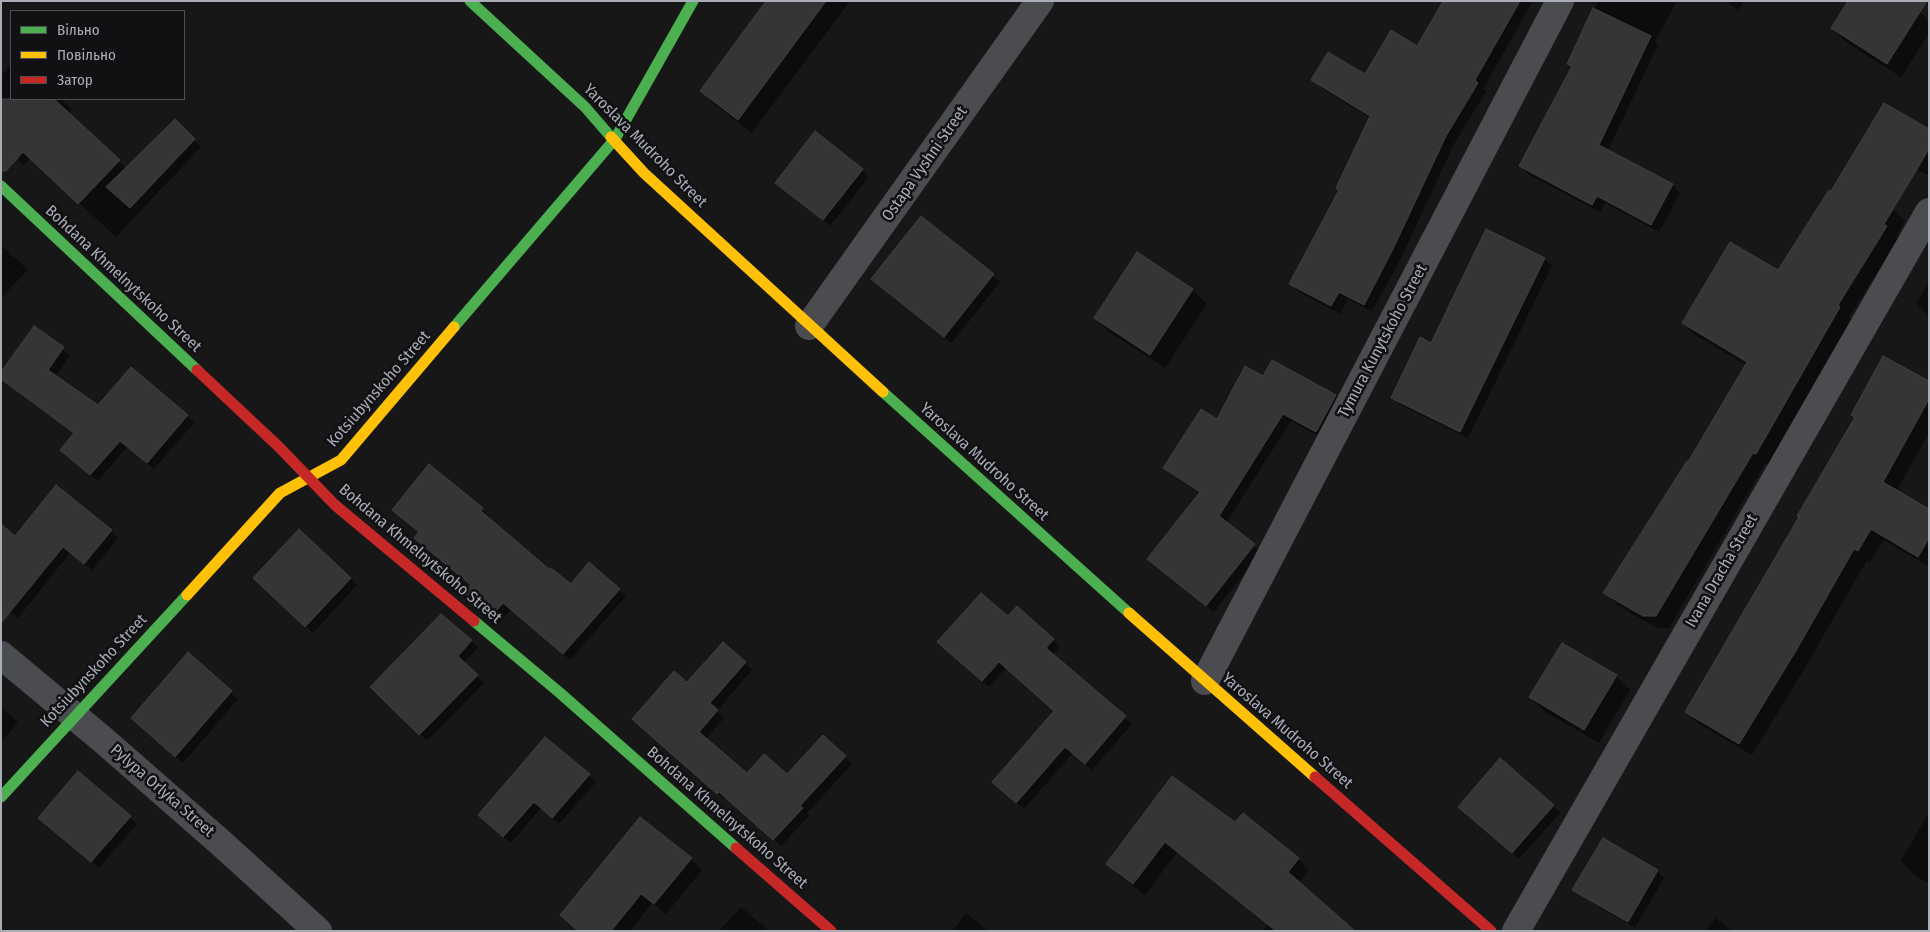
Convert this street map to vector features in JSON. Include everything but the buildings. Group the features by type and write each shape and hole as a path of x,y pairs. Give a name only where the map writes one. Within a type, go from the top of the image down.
{"street":[{"name":"Yaroslava Mudroho Street","path":"470,1 585,107 644,173 809,326 1205,682 1492,931"},
{"name":"Kotsiubynskoho Street","path":"1,798 280,492 341,460 615,139 693,1"},
{"name":"Ostapa Vyshni Street","path":"809,326 1040,1"},
{"name":"Tymura Kunytskoho Street","path":"1205,682 1560,1"},
{"name":"Bohdana Khmelnytskoho Street","path":"1,186 279,447 335,505 560,693 831,931"},
{"name":"Ivana Dracha Street","path":"1516,931 1929,212"},
{"name":"Pylypa Orlyka Street","path":"1,655 75,716 221,843 318,931"}],"traffic: fast":[{"path":"470,1 585,107 611,137"},
{"path":"454,327 615,139 693,1"},
{"path":"1,186 197,370"},
{"path":"883,392 1129,613"},
{"path":"1,797 187,595"},
{"path":"474,621 560,693 736,848"}],"traffic: slow":[{"path":"611,137 644,173 883,392"},
{"path":"187,595 280,493 341,460 454,327"},
{"path":"1129,613 1315,777"}],"traffic: jam":[{"path":"197,370 279,447 335,505 474,621"},
{"path":"1315,777 1491,931"},
{"path":"736,848 831,931"}]}
